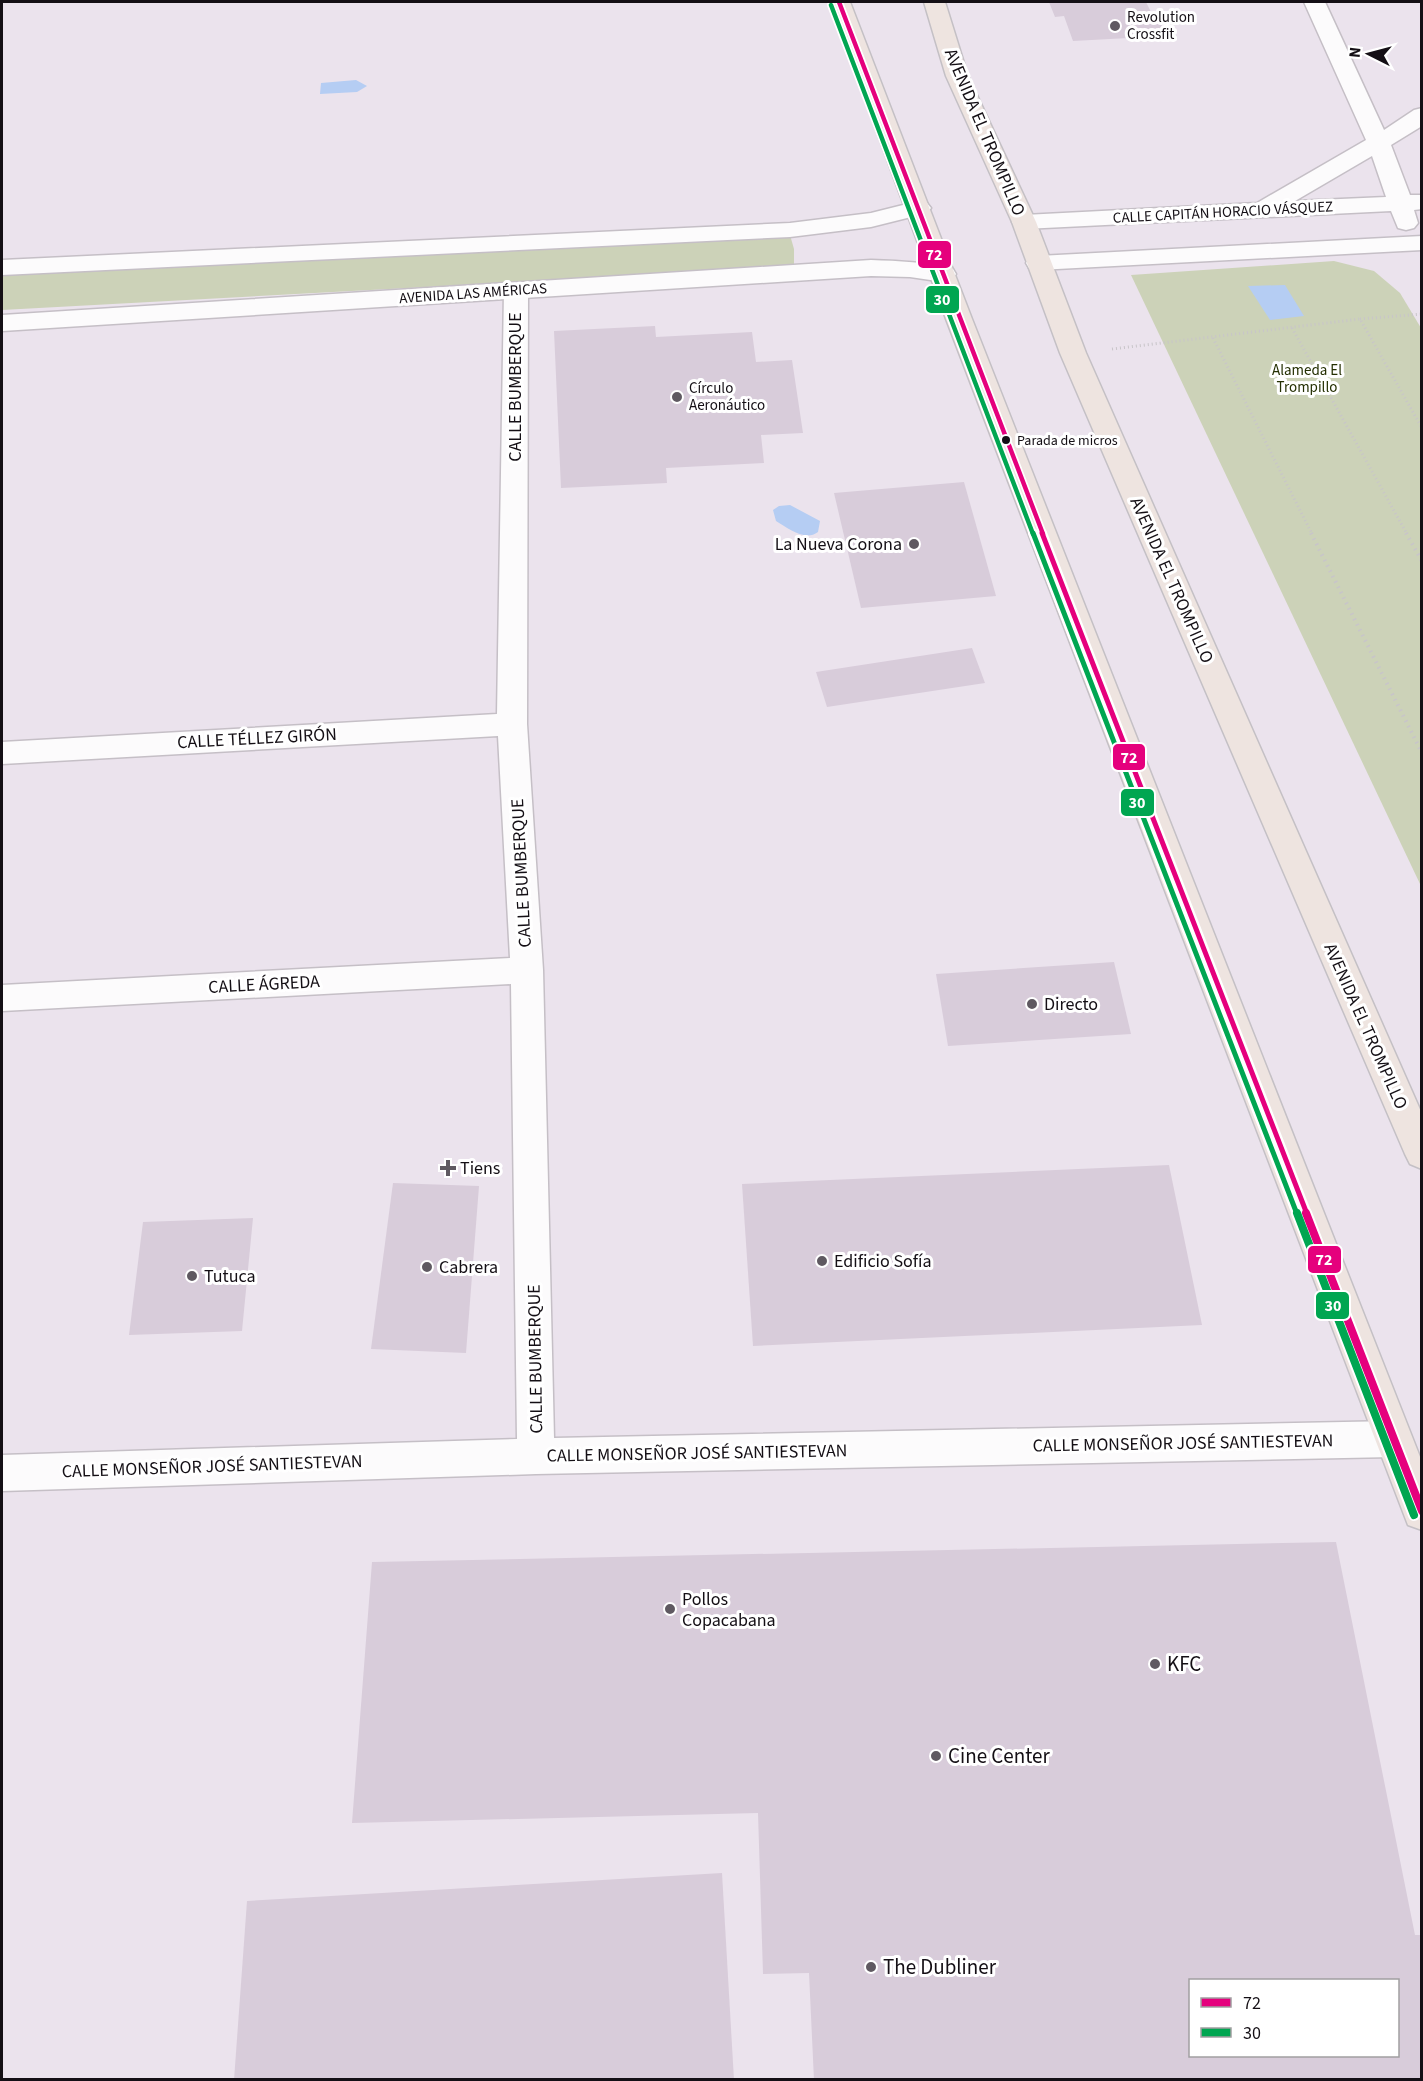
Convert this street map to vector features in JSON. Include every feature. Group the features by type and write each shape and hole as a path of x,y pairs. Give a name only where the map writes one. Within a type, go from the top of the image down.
{"main road":[{"name":"AVENIDA EL TROMPILLO","path":"938,4 957,76 1024,222 1073,353 1422,1154"},
{"path":"837,6 919,208 963,330 1422,1512"}],"street":[{"path":"1038,263 1418,249 1411,203 1377,143 1314,2"},
{"path":"1262,211 1422,115"},
{"name":"CALLE CAPITÁN HORACIO VÁSQUEZ","path":"1024,222 1411,203"},
{"path":"2,268 790,230 856,224 892,217 919,208"},
{"path":"790,230 805,234 815,241 820,251 817,260 808,268 793,273"},
{"name":"AVENIDA LAS AMÉRICAS","path":"2,323 870,268 910,269 944,274"},
{"name":"CALLE BUMBERQUE","path":"516,291 513,724 527,970 536,1456"},
{"name":"CALLE TÉLLEZ GIRÓN","path":"2,753 513,724"},
{"name":"CALLE ÁGREDA","path":"2,998 527,970"},
{"name":"CALLE MONSEÑOR JOSÉ SANTIESTEVAN","path":"2,1473 536,1456 1394,1439"}],"path":[{"path":"1073,353 1360,319 1422,314"},
{"path":"1360,319 1422,428"},
{"path":"1292,328 1422,561"},
{"path":"1213,338 1422,753"}],"green space":[{"path":"790,235 794,249 794,267 2,310 2,274"},
{"name":"Alameda El Trompillo","path":"1334,261 1374,271 1400,293 1421,328 1421,886 1131,275"}],"water":[{"path":"356,80 367,86 357,92 320,94 321,83"},
{"path":"1285,285 1304,316 1270,320 1248,286"},
{"path":"790,505 820,521 818,532 813,535 802,535 776,521 773,510 779,506"}],"building":[{"name":"Revolution Crossfit","path":"1049,2 1146,2 1151,12 1156,12 1166,36 1073,41 1064,16 1055,17"},
{"name":"Círculo Aeronáutico","path":"655,326 656,337 752,332 756,362 792,360 803,433 761,435 764,463 666,468 667,483 561,488 554,331"},
{"name":"La Nueva Corona","path":"964,482 996,596 861,608 834,493"},
{"path":"972,648 985,683 827,707 816,672"},
{"name":"Directo","path":"1114,962 1131,1034 948,1046 936,974"},
{"path":"1169,1165 1202,1325 753,1346 742,1184"},
{"name":"Cabrera","path":"393,1183 479,1186 466,1353 371,1349"},
{"name":"Tutuca","path":"253,1218 242,1331 129,1335 143,1222"},
{"name":"Cine Center","path":"1336,1542 1415,1935 1422,1935 1422,2080 814,2080 809,1973 763,1974 758,1813 352,1823 372,1562"},
{"path":"722,1873 734,2080 234,2080 247,1901"}],"transit line":[{"name":"72","path":"839,2 959,319 1422,1511"},
{"name":"30","path":"831,5 951,322 1414,1515"}],"place":[{"name":"Revolution Crossfit","path":"1115,26"},
{"name":"Círculo Aeronáutico","path":"677,397"},
{"name":"Parada de micros","path":"1006,440"},
{"name":"La Nueva Corona","path":"914,544"},
{"name":"Directo","path":"1032,1004"},
{"name":"Tiens","path":"448,1168"},
{"name":"Edificio Sofía","path":"822,1261"},
{"name":"Cabrera","path":"427,1267"},
{"name":"Tutuca","path":"192,1276"},
{"name":"Pollos Copacabana","path":"670,1609"},
{"name":"KFC","path":"1155,1664"},
{"name":"Cine Center","path":"936,1756"},
{"name":"The Dubliner","path":"871,1967"}]}
